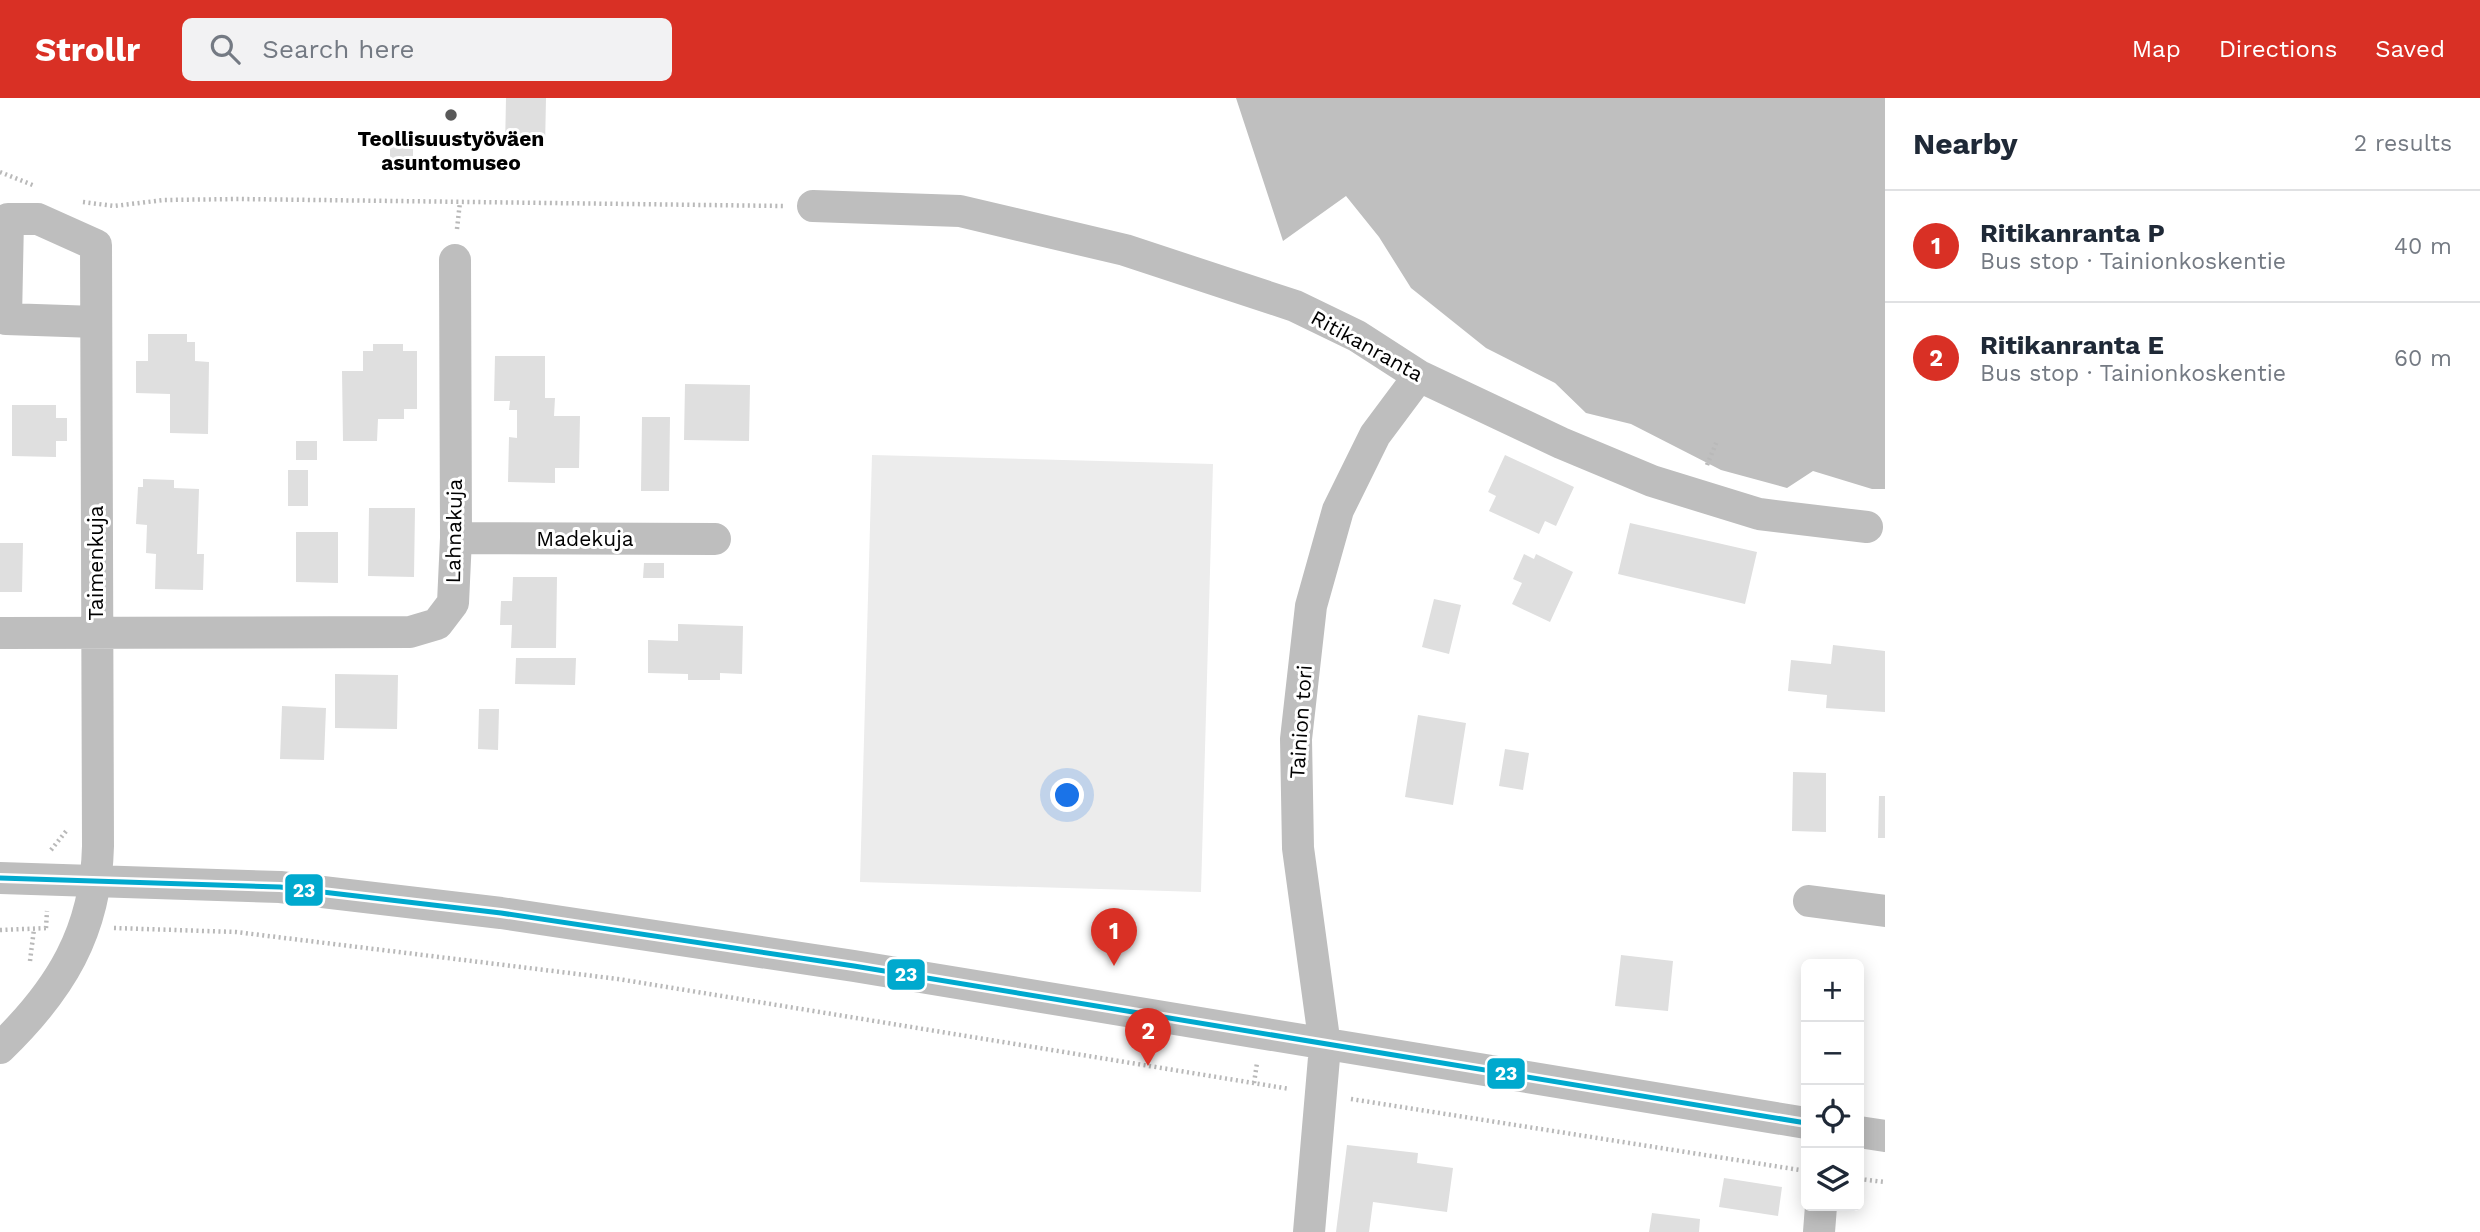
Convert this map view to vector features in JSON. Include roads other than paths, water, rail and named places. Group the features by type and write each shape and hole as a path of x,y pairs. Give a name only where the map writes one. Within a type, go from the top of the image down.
{"street":[{"name":"Ritikanranta","path":"813,206 960,211 1125,250 1295,306 1357,336 1419,376 1561,443 1652,481 1759,514 1867,527"},
{"name":"Taimenkuja","path":"0,1048 34,1015 65,971 85,927 97,880 96,245 38,219 8,219 6,320 96,322"},
{"name":"Lahnakuja","path":"0,634 410,632 437,624 453,603 456,538 454,260"},
{"name":"Tainion tori","path":"1309,1232 1325,1046 1298,848 1296,739 1311,606 1338,510 1375,435 1419,376"},
{"name":"Madekuja","path":"456,538 715,539"},
{"path":"0,878 280,887 502,913 854,966 1801,1123"},
{"path":"1809,901 1885,911"},
{"path":"1864,1133 1885,1136"},
{"path":"1819,1232 1821,1211"}],"place":[{"name":"Teollisuustyöväen asuntomuseo","path":"451,115"},
{"name":"Ritikanranta P","path":"1114,966"},
{"name":"Ritikanranta E","path":"1148,1066"}]}
